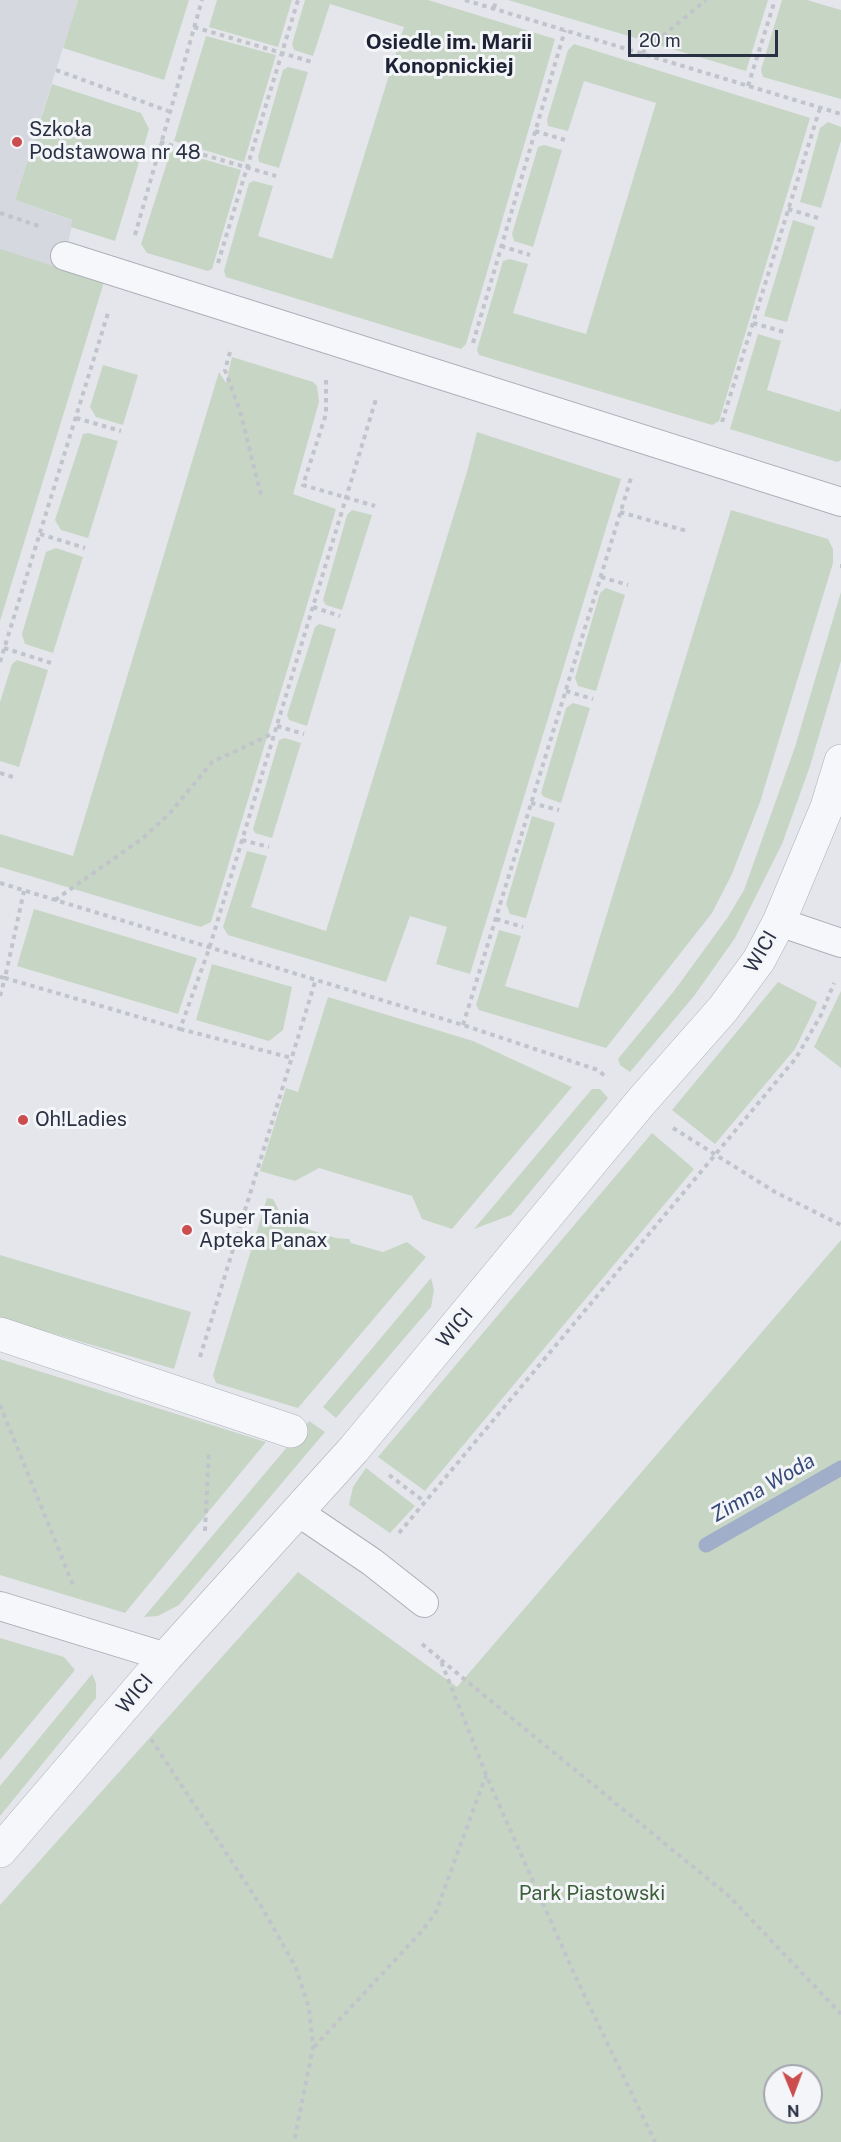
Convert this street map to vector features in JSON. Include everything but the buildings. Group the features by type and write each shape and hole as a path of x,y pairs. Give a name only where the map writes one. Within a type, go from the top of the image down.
{"street":[{"name":"WICI","path":"0,1851 166,1657 354,1449 641,1102 723,1009 759,960 779,921 827,807 841,761"},
{"path":"0,1334 291,1431"}],"lane":[{"path":"65,256 841,502"},
{"path":"779,921 841,943"},
{"path":"298,1512 372,1562 424,1603"},
{"path":"0,1606 166,1657"}],"path":[{"path":"0,662 108,313 123,275 168,111 202,0"},
{"path":"207,301 298,0"},
{"path":"465,0 841,114"},
{"path":"494,8 496,0"},
{"path":"642,53 706,0"},
{"path":"747,86 775,0"},
{"path":"194,27 312,62"},
{"path":"472,347 565,30"},
{"path":"56,70 168,111"},
{"path":"710,461 820,108"},
{"path":"535,131 565,140"},
{"path":"160,142 276,176"},
{"path":"788,209 818,218"},
{"path":"0,213 50,229"},
{"path":"501,246 530,255"},
{"path":"753,323 784,332"},
{"path":"230,351 225,370 240,411 261,495"},
{"path":"180,1029 209,949 388,360"},
{"path":"326,380 326,414 303,484 375,506"},
{"path":"76,418 121,431"},
{"path":"463,1025 643,440"},
{"path":"620,512 687,531"},
{"path":"40,534 85,548"},
{"path":"601,577 628,585"},
{"path":"313,607 340,616"},
{"path":"4,648 51,663"},
{"path":"566,690 593,699"},
{"path":"277,726 304,734"},
{"path":"54,900 143,838 170,813 212,762 274,733"},
{"path":"0,773 16,777"},
{"path":"531,803 559,810"},
{"path":"242,840 269,847"},
{"path":"0,883 315,982 463,1025 598,1070 672,1128 775,1192 841,1225"},
{"path":"0,996 2,978 24,891"},
{"path":"496,919 523,927"},
{"path":"372,1562 384,1551 796,1058 821,1015 837,975"},
{"path":"2,978 180,1029 292,1058"},
{"path":"205,1531 199,1400 292,1058 315,982"},
{"path":"0,1405 93,1635"},
{"path":"414,1637 730,1897 841,2014"},
{"path":"440,1659 486,1775 577,1980 655,2142"},
{"path":"149,1736 263,1909 296,1968 309,2008 313,2048 294,2142"},
{"path":"313,2048 422,1931 436,1912 486,1775"}],"shaded area":[{"name":"Szkoła Podstawowa nr 48","path":"0,0 78,0 15,200 73,221 65,256 0,465"}],"green space":[{"path":"78,0 189,0 164,80 63,48"},
{"path":"217,0 292,0 278,47 209,27"},
{"path":"305,0 428,0 555,39 466,344 461,349 226,277 224,271 249,183 254,181 273,186 258,236 332,259 404,27 330,4 313,56 294,50 292,44"},
{"path":"508,0 768,0 746,71"},
{"path":"782,0 807,0 841,10 841,99 763,77 761,70"},
{"path":"206,36 276,55 244,162 174,141"},
{"path":"574,44 810,118 719,421 712,425 479,355 477,350 503,261 510,259 528,264 513,313 586,334 656,103 584,81 568,131 548,126 547,120 568,50"},
{"path":"288,67 308,72 279,168 259,162 258,157 283,70"},
{"path":"52,84 141,113 149,129 115,241 71,227 72,220 15,200"},
{"path":"828,122 841,127 841,141 821,208 800,202 820,128"},
{"path":"544,145 562,150 533,247 514,241 512,234 538,147"},
{"path":"171,150 241,170 212,269 208,271 147,253 141,244"},
{"path":"793,220 815,227 787,322 764,316"},
{"path":"0,249 104,282 0,621"},
{"path":"758,334 781,341 767,390 839,412 841,408 841,460 837,462 730,429"},
{"path":"232,357 313,382 317,386 319,402 293,494 336,509 211,922 201,927 0,867 0,834 73,856 219,372 226,383"},
{"path":"103,365 138,375 123,425 96,417 90,407"},
{"path":"477,432 621,479 470,974 436,964 447,927 410,916 386,982 228,935 223,927 247,851 267,856 251,907 326,931 467,472"},
{"path":"88,433 118,441 88,538 61,530 55,520 83,434"},
{"path":"352,510 372,515 342,610 326,605 323,600 347,515"},
{"path":"731,510 828,539 833,549 833,563 760,802 732,874 712,913 606,1048 479,1010 476,1005 499,930 521,936 505,986 578,1008"},
{"path":"56,548 83,557 53,653 25,644 22,634 46,552"},
{"path":"606,588 625,595 596,691 578,686 575,678 600,593"},
{"path":"841,592 841,661 810,766 782,844 735,938 694,996 630,1072 620,1065 618,1059 674,991 728,917 744,890 795,747"},
{"path":"319,624 336,629 307,726 289,720 287,715 315,627"},
{"path":"17,660 48,670 19,767 0,761 0,702 12,664"},
{"path":"573,703 590,708 561,803 544,797 541,793 566,708"},
{"path":"285,738 301,743 272,838 255,833 253,829 279,740"},
{"path":"532,816 555,823 526,918 510,914 506,904"},
{"path":"34,909 197,958 178,1014 17,966"},
{"path":"212,964 292,987 283,1030 269,1041 196,1020"},
{"path":"778,982 817,1002 814,1010 795,1049 715,1144 672,1110"},
{"path":"841,991 841,1068 814,1047"},
{"path":"328,997 473,1041 572,1087 452,1229 422,1219 412,1196 319,1168 295,1181 260,1171 286,1088 298,1092"},
{"path":"592,1089 600,1089 608,1098 511,1215 474,1229"},
{"path":"652,1133 694,1169 425,1491 378,1457"},
{"path":"267,1198 273,1199 285,1222 336,1238 349,1239 351,1243 383,1252 407,1242 426,1257 298,1408 216,1383 213,1375"},
{"name":"Park Piastowski","path":"841,1240 841,2142 0,2142 0,1905 298,1572 457,1687"},
{"path":"0,1255 191,1312 174,1369 0,1318"},
{"path":"431,1278 434,1290 431,1307 336,1418 323,1407"},
{"path":"0,1359 266,1442 125,1613 0,1575"},
{"path":"309,1421 325,1432 179,1605 158,1616 144,1617"},
{"path":"366,1468 415,1506 390,1533 349,1505 353,1487"},
{"path":"0,1638 64,1657 75,1670 0,1760"},
{"path":"92,1674 96,1683 96,1698 0,1816 0,1786"}],"waterway":[{"name":"Zimna Woda","path":"706,1545 841,1468"}],"place":[{"name":"Szkoła Podstawowa nr 48","path":"17,142"},
{"name":"Oh!Ladies","path":"23,1120"},
{"name":"Super Tania Apteka Panax","path":"187,1230"}],"district":[{"name":"Osiedle im. Marii Konopnickiej","path":"449,55"}]}
